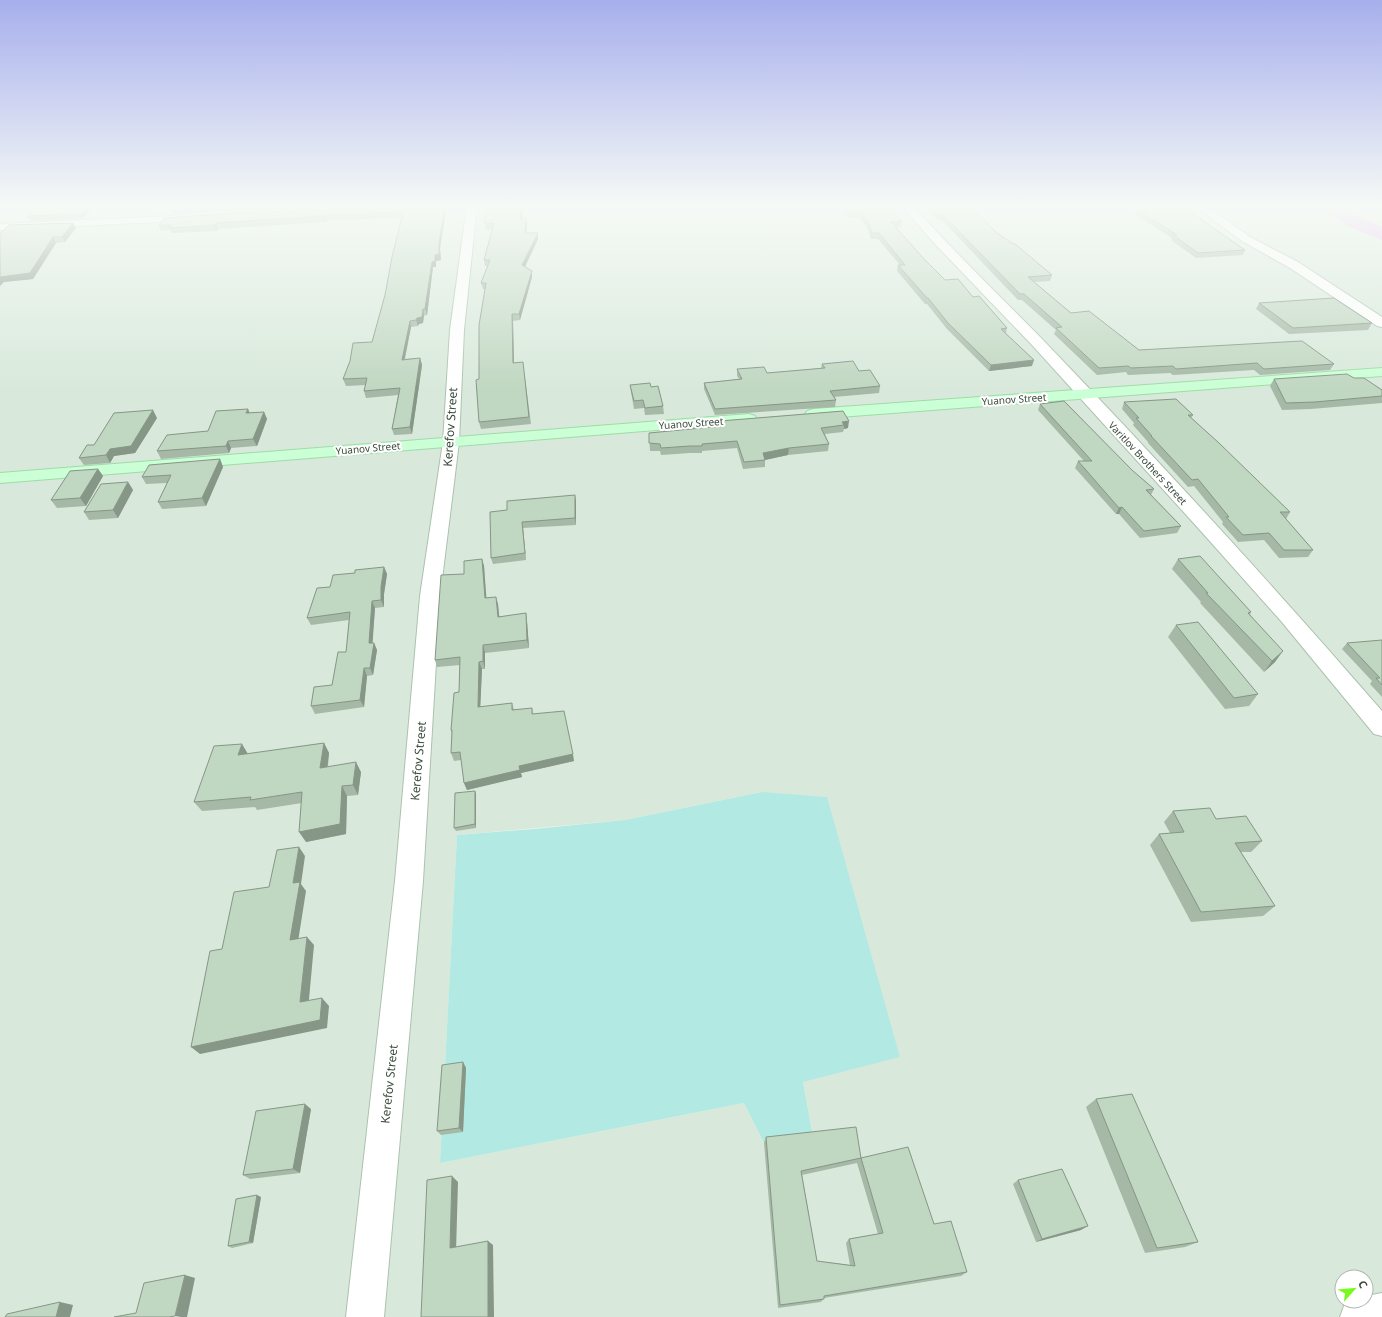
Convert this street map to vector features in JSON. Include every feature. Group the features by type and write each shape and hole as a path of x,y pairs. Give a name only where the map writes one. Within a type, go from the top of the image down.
{"street":[{"name":"Kerefov Street","path":"365,1317 409,880 430,596 452,442 452,388 465,266"},
{"name":"Varitlov Brothers Street","path":"962,266 1037,342 1288,616 1382,727"},
{"path":"1295,266 1382,323"},
{"name":"Yuanov Street","path":"797,415 1382,372"},
{"name":"Yuanov Street","path":"0,478 766,418"},
{"path":"1359,1317 1382,1312"}],"shaded area":[{"path":"0,266 1382,266 1382,1317 0,1317","holes":["762,792 803,1082 813,1135 764,1143 744,1103 440,1163 457,835 625,820"]},
{"path":"762,792 827,797 900,1057 803,1082 813,1136 764,1143 744,1103 440,1163 457,835 625,820"}],"building":[{"path":"0,266 34,266 30,273 0,277"},
{"path":"390,266 431,266 425,309 423,309 422,317 410,321 402,360 420,358 410,427 392,429 400,388 364,391 367,378 343,379 350,361 353,343 372,342 385,295"},
{"path":"487,266 524,266 532,271 519,314 512,314 513,363 523,362 529,417 479,422 476,380 479,379 479,325 486,283 481,283"},
{"path":"899,266 931,266 945,280 958,279 973,297 979,296 1007,328 1001,329 1034,360 991,365 948,323"},
{"path":"993,266 1042,266 1052,275 1028,277 1071,313 1089,311 1139,350 1302,341 1334,364 1264,369 1257,363 1176,369 1173,366 1131,368 1128,366 1099,368 1056,328 1062,327 1024,294 1020,294"},
{"path":"1334,298 1372,323 1293,328 1259,303"},
{"path":"853,361 859,371 870,370 880,386 830,391 836,400 715,409 704,383 742,379 737,369 764,367 767,373 825,368 822,364"},
{"path":"1347,374 1354,378 1364,378 1382,390 1382,396 1286,403 1274,379"},
{"path":"650,383 651,387 658,386 663,406 645,408 643,400 634,401 630,385"},
{"path":"1176,399 1193,415 1188,415 1290,512 1280,512 1313,550 1284,550 1269,533 1243,535 1226,517 1229,517 1198,479 1192,480 1151,436 1136,418 1139,418 1124,402"},
{"path":"1064,401 1133,471 1154,489 1146,490 1181,526 1144,531 1122,507 1119,508 1078,461 1092,461 1040,404"},
{"path":"248,409 246,413 264,412 253,439 228,441 226,446 157,451 167,435 208,431 216,411"},
{"path":"153,410 131,446 110,449 106,455 79,458 87,445 94,445 114,413"},
{"path":"843,411 849,421 842,422 844,425 821,428 829,444 789,448 763,453 765,460 744,462 737,441 702,444 702,446 661,448 660,444 649,443 649,433 722,426 720,421"},
{"path":"220,459 202,498 158,502 171,475 142,477 149,465"},
{"path":"98,469 80,498 51,500 70,471"},
{"path":"128,482 113,510 84,512 101,484"},
{"path":"575,495 575,518 522,522 525,553 491,558 490,512 507,510 507,501"},
{"path":"1200,556 1251,612 1248,613 1283,651 1272,661 1206,593 1208,593 1178,559"},
{"path":"482,559 485,598 496,597 498,617 526,613 527,640 483,645 483,661 479,662 478,707 512,703 512,710 532,708 532,714 564,711 573,754 519,766 520,770 464,783 460,752 451,753 454,693 459,692 460,657 435,660 441,575 464,574 464,561"},
{"path":"384,567 381,600 372,601 369,643 374,643 370,668 364,668 360,700 311,706 314,687 332,685 338,652 346,652 350,612 307,618 317,588 330,587 333,575 355,573 355,570"},
{"path":"1198,622 1258,694 1234,698 1176,625"},
{"path":"1382,640 1382,685 1376,678 1380,678 1347,643"},
{"path":"324,743 320,768 356,762 353,785 342,786 340,824 299,832 302,792 250,800 251,797 194,802 214,746 242,744 238,755"},
{"path":"475,791 475,824 454,828 455,793"},
{"path":"1210,808 1216,819 1246,816 1262,841 1235,843 1275,906 1201,912 1159,834 1184,832 1173,811"},
{"path":"299,847 293,883 300,882 290,940 307,937 300,1002 322,998 320,1020 191,1047 210,951 222,949 234,892 269,887 277,850"},
{"path":"463,1062 459,1128 437,1131 442,1065"},
{"path":"1132,1094 1198,1242 1157,1248 1096,1099"},
{"path":"305,1104 293,1169 243,1175 256,1111"},
{"path":"856,1127 861,1158 908,1147 934,1224 951,1221 967,1272 824,1296 824,1299 780,1305 766,1137","holes":["861,1158 883,1233 849,1239 855,1266 817,1261 801,1171"]},
{"path":"1062,1169 1088,1226 1042,1239 1018,1180"},
{"path":"452,1176 450,1248 488,1241 488,1317 421,1317 427,1180"},
{"path":"257,1195 249,1242 228,1246 236,1199"},
{"path":"185,1275 175,1316 114,1317 136,1313 144,1283"},
{"path":"60,1302 56,1317 5,1317 7,1314"}]}
